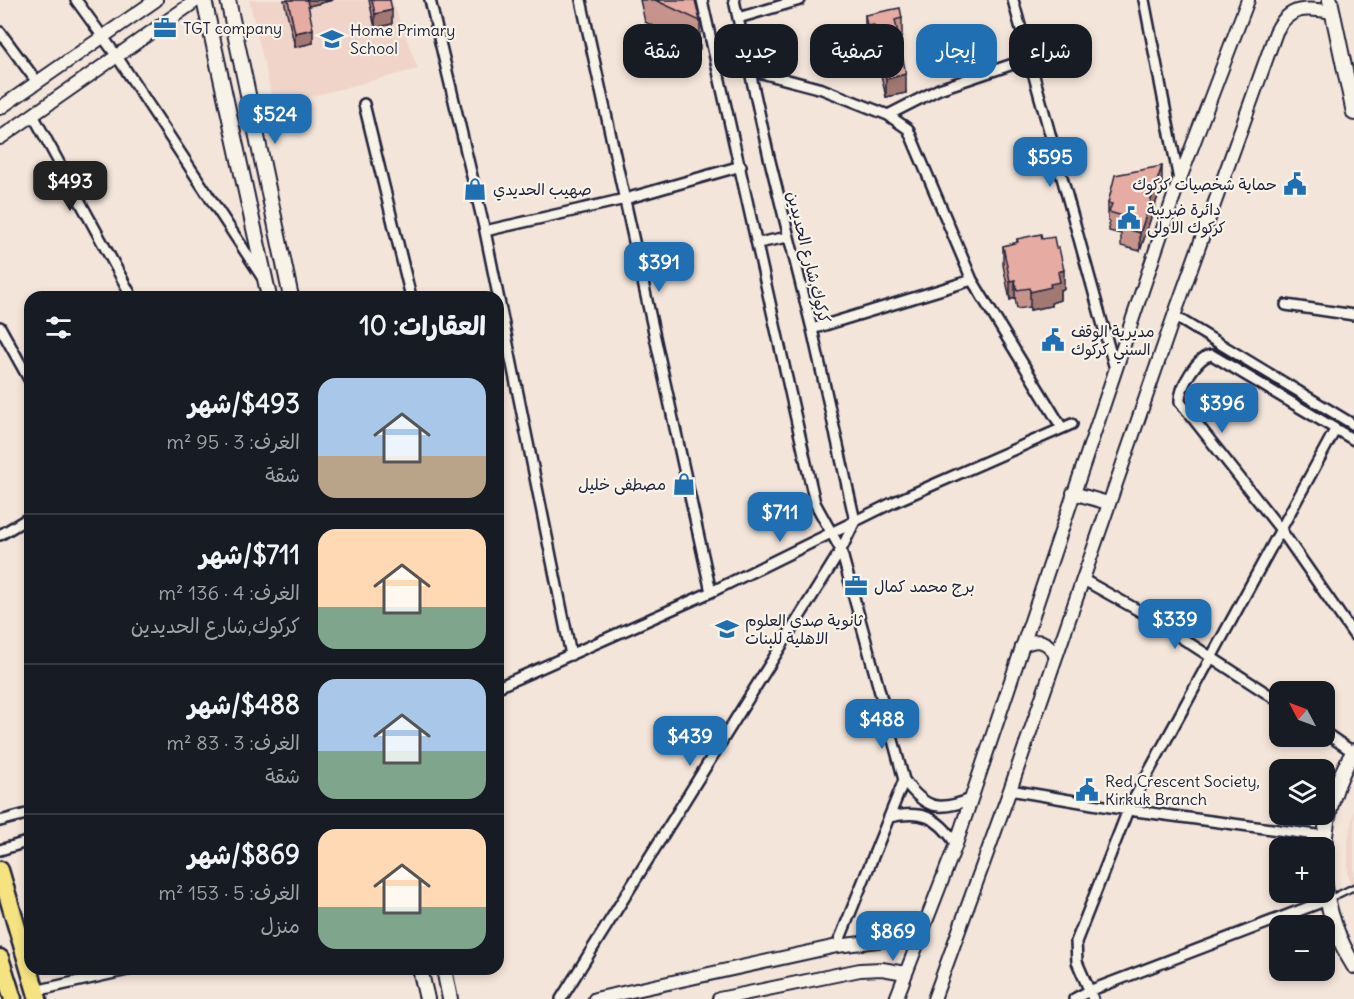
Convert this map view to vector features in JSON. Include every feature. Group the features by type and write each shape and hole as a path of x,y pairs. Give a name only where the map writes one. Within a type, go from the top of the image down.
{"highway":[{"path":"0,870 24,951"},
{"path":"0,958 13,999"},
{"path":"31,975 37,995"}],"main road":[{"path":"204,0 268,291"},
{"path":"228,0 290,291"},
{"path":"1331,6 1354,113"},
{"path":"1325,837 1336,786 1354,751"},
{"path":"1328,903 1338,936 1354,966"},
{"path":"421,975 427,999"},
{"path":"445,975 450,999"}],"street":[{"path":"76,0 116,56 268,291"},
{"path":"0,108 156,0"},
{"path":"0,138 197,0"},
{"path":"430,0 485,231 496,291"},
{"path":"581,0 711,592"},
{"path":"702,0 815,503 841,550 904,780 921,800 939,808 951,807 971,799"},
{"name":"كركوك,شارع الحديدين","path":"734,0 739,24"},
{"path":"738,18 800,0"},
{"path":"1013,0 1019,24"},
{"path":"1144,0 1179,181"},
{"path":"896,999 956,844 1179,181 1248,0"},
{"path":"934,999 1010,790 1174,316 1280,24 1286,17 1301,9 1331,6"},
{"path":"0,32 37,82"},
{"path":"888,115 939,89 1009,65"},
{"name":"كركوك,شارع الحديدين","path":"752,78 768,158 812,329 855,521"},
{"path":"780,78 822,89 888,115 908,129 972,280 1062,428"},
{"path":"1033,78 1115,369"},
{"path":"364,104 410,291"},
{"path":"33,115 129,291"},
{"path":"485,231 625,199 741,166"},
{"path":"758,243 788,237"},
{"path":"812,329 972,280"},
{"path":"1286,305 1354,315"},
{"path":"1174,316 1354,425"},
{"path":"0,327 24,370"},
{"path":"504,332 571,655"},
{"path":"1354,440 1212,355 1205,355 1179,394 1180,402 1281,530 1354,635"},
{"path":"504,684 711,592 894,502 1072,424"},
{"path":"1091,995 1077,962 1076,942 1128,810 1335,430"},
{"path":"1073,493 1108,503"},
{"path":"0,535 24,521"},
{"path":"561,999 841,550 855,521"},
{"path":"1082,579 1143,613 1269,695"},
{"path":"1022,646 1031,641 1043,642 1056,657"},
{"path":"1335,739 1354,751"},
{"path":"837,946 904,780"},
{"path":"1010,790 1293,837"},
{"path":"889,817 912,814 932,819 943,826 956,844"},
{"path":"0,821 24,815"},
{"path":"0,850 24,843"},
{"path":"1074,999 1091,995 1320,903"},
{"path":"595,999 837,946 919,936"},
{"path":"720,999 860,970 882,969 906,972"},
{"path":"37,995 110,975"}],"lane":[{"path":"1335,896 1354,887"}],"shaded area":[{"name":"Home Primary School","path":"249,0 392,0 418,69 274,106"},
{"path":"1354,809 1354,906 1348,873 1348,840"}],"building":[{"path":"288,0 307,0 313,29 295,33"},
{"path":"372,0 390,0 392,10 375,14"},
{"path":"655,0 695,0 700,21"},
{"path":"900,8 902,18 895,20 896,24 867,24 865,15"},
{"path":"1162,166 1140,233 1121,227 1123,216 1109,212 1112,204 1108,203 1115,175"},
{"path":"1041,234 1042,239 1054,237 1056,248 1059,248 1064,270 1058,272 1060,282 1050,284 1051,287 1030,292 1030,288 1017,290 1015,280 1010,281 1003,246 1018,242 1017,239"}],"place":[{"name":"TGT company","path":"165,28"},
{"name":"Home Primary School","path":"332,39"},
{"name":"حماية شخصيات كركوك","path":"1295,184"},
{"name":"صهيب الحديدي","path":"475,189"},
{"name":"دائرة ضريبة كركوك الاولى","path":"1129,218"},
{"name":"مديرية الوقف السني كركوك","path":"1053,340"},
{"name":"مصطفى خليل","path":"684,484"},
{"name":"برج محمد كمال","path":"856,586"},
{"name":"ثانوية صدى العلوم الاهلية للبنات","path":"727,629"},
{"name":"Red Crescent Society, Kirkuk Branch","path":"1087,790"}]}
